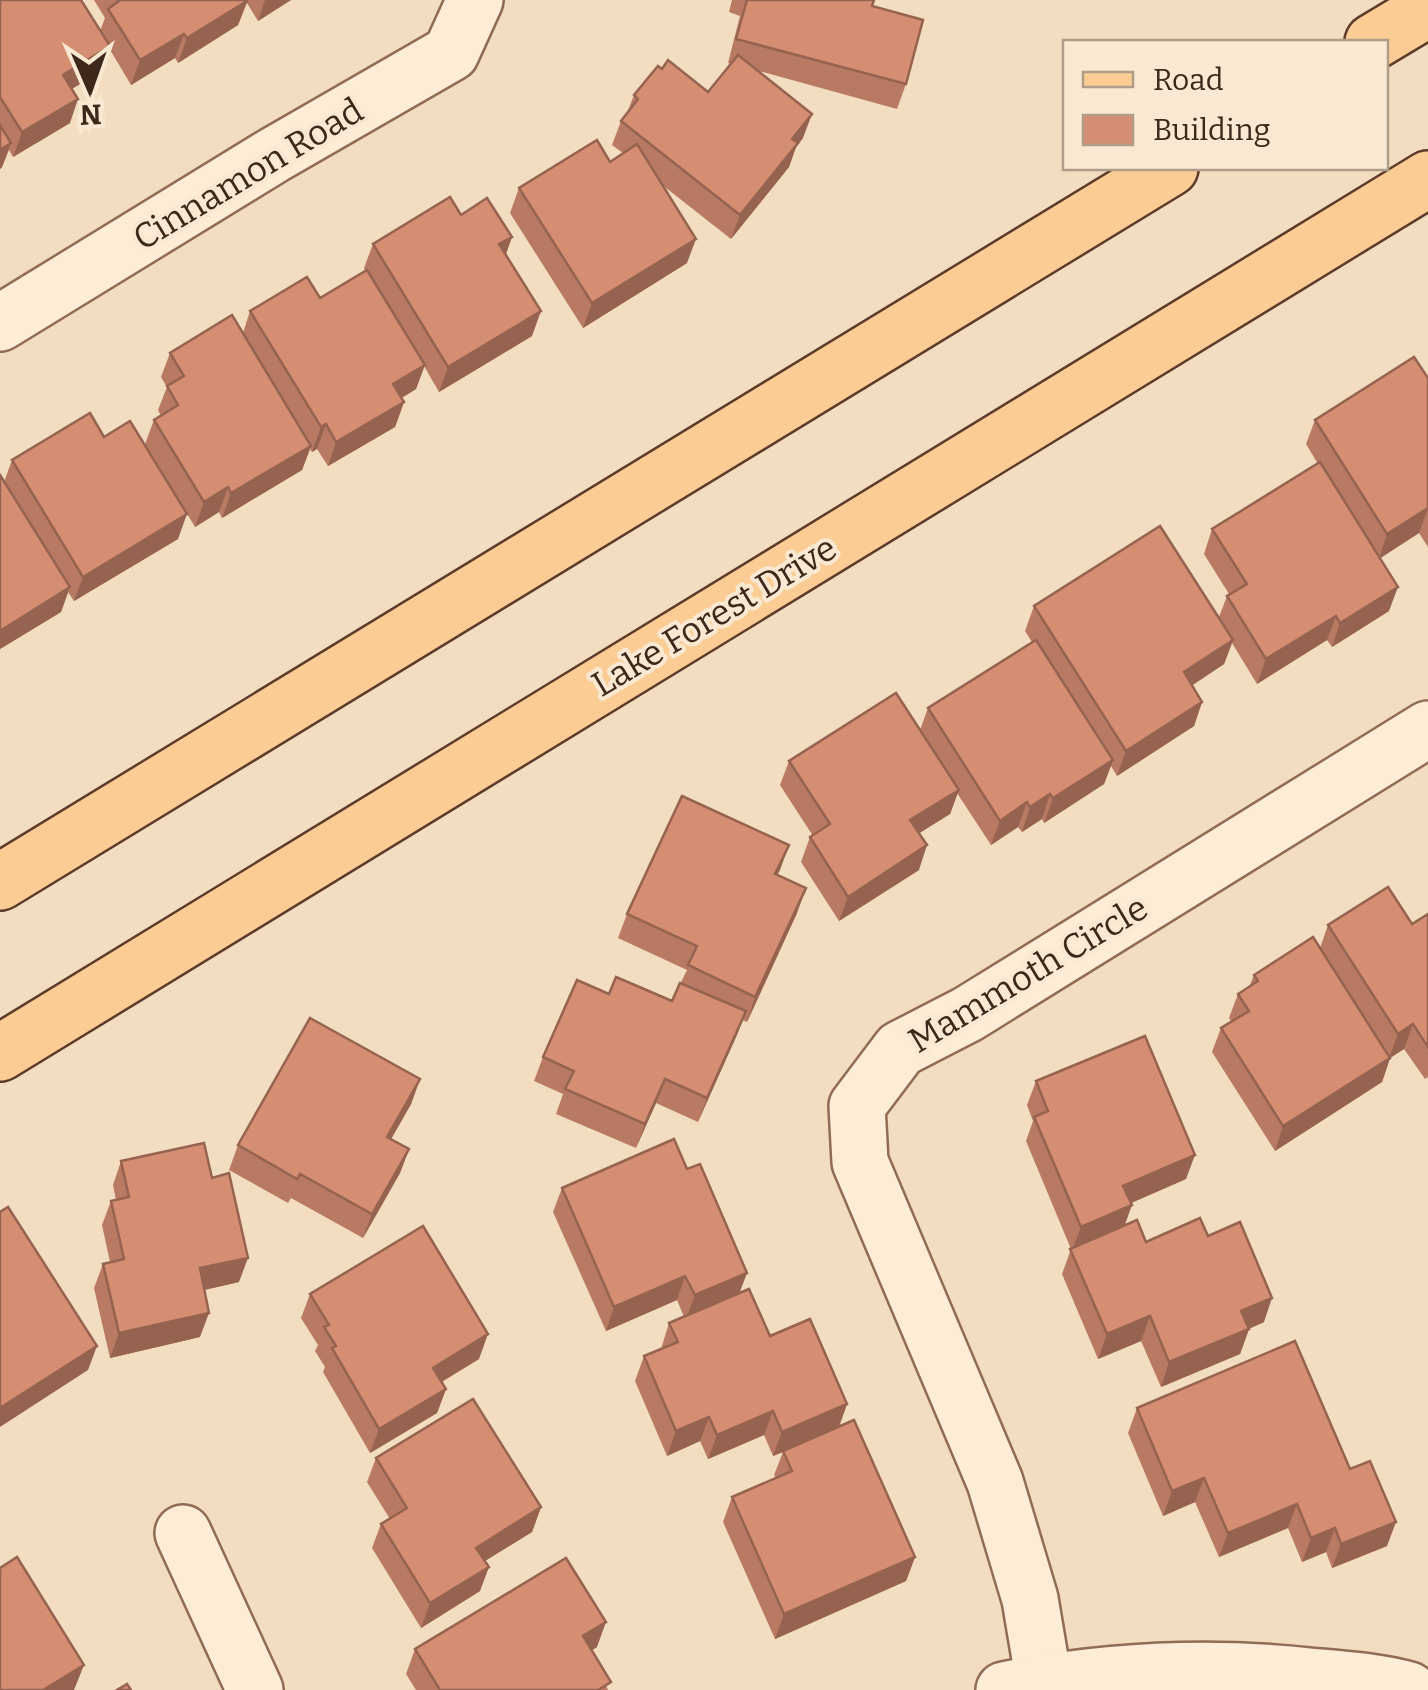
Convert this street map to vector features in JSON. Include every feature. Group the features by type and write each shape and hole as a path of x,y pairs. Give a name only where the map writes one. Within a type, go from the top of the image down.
{"main road":[{"path":"1377,40 1428,9"},
{"path":"0,882 1167,170"},
{"name":"Lake Forest Drive","path":"0,1054 1428,178"}],"street":[{"name":"Cinnamon Road","path":"0,323 274,155 452,53 475,2"},
{"name":"Mammoth Circle","path":"1024,1686 1030,1599 995,1482 860,1162 857,1106 900,1049 968,1014 1428,730"},
{"path":"183,1532 255,1690"},
{"path":"1024,1686 1134,1672 1236,1668 1385,1683 1409,1690"}],"building":[{"path":"0,0 81,0 110,46 63,75 78,99 22,132 0,97"},
{"path":"118,0 247,1 187,38 184,34 140,60 108,9"},
{"path":"747,0 874,0 872,6 923,20 906,84 736,39"},
{"path":"738,55 812,114 792,139 798,143 740,215 621,121 638,99 634,95 668,60 708,92"},
{"path":"0,125 11,143 0,150"},
{"path":"597,140 610,162 637,144 696,239 592,303 519,188"},
{"path":"450,197 461,215 487,198 512,237 499,244 541,311 448,367 373,244"},
{"path":"367,270 425,365 393,384 404,402 336,442 326,424 321,427 250,311 307,277 320,298"},
{"path":"232,315 311,446 231,493 228,487 204,502 154,420 178,405 167,386 184,376 170,353"},
{"path":"1414,357 1428,378 1428,508 1387,534 1315,420"},
{"path":"90,413 104,437 130,421 187,514 83,577 12,460"},
{"path":"1320,462 1398,587 1340,623 1336,616 1266,659 1227,596 1247,584 1212,529"},
{"path":"0,475 70,587 0,631"},
{"path":"1160,526 1233,640 1184,672 1202,702 1126,751 1034,606"},
{"path":"1036,640 1113,760 1053,798 1050,794 1030,807 1027,802 1000,821 928,708"},
{"path":"896,693 959,790 910,820 927,845 848,897 810,837 830,824 789,761"},
{"path":"682,796 789,845 775,874 806,888 755,997 688,965 697,946 627,914"},
{"path":"1388,887 1412,924 1428,914 1428,1047 1413,1024 1398,1034 1328,925"},
{"path":"1313,937 1390,1058 1283,1126 1221,1028 1249,1011 1238,994 1258,981 1254,975"},
{"path":"616,977 672,1001 680,983 746,1011 707,1098 665,1079 645,1124 565,1089 574,1071 543,1057 577,980 609,994"},
{"path":"310,1018 420,1079 387,1137 409,1149 372,1214 300,1174 297,1179 238,1145"},
{"path":"1145,1036 1195,1155 1123,1186 1132,1205 1081,1227 1034,1117 1048,1111 1036,1081"},
{"path":"674,1139 687,1169 700,1164 747,1273 695,1295 685,1276 614,1307 562,1188"},
{"path":"204,1143 212,1178 229,1173 248,1258 200,1268 209,1313 119,1333 103,1264 124,1259 111,1201 129,1197 121,1161"},
{"path":"8,1207 97,1346 0,1408 0,1212"},
{"path":"1200,1218 1208,1236 1240,1222 1272,1298 1241,1311 1249,1329 1169,1362 1150,1316 1107,1334 1070,1249 1137,1220 1146,1242"},
{"path":"423,1226 488,1334 433,1368 446,1389 379,1429 332,1348 336,1346 324,1327 329,1325 310,1294"},
{"path":"749,1289 770,1336 810,1319 847,1404 782,1432 773,1411 717,1435 709,1417 676,1431 644,1356 678,1342 669,1323"},
{"path":"1295,1341 1350,1469 1370,1461 1396,1522 1341,1544 1335,1528 1311,1538 1297,1504 1228,1533 1204,1478 1172,1491 1137,1408"},
{"path":"473,1399 541,1507 476,1548 489,1567 430,1603 381,1524 407,1508 376,1458"},
{"path":"854,1420 915,1557 784,1614 732,1497 792,1471 783,1451"},
{"path":"17,1557 84,1665 43,1690 0,1690 0,1568"},
{"path":"566,1558 606,1622 583,1636 611,1682 598,1690 440,1690 415,1649"}]}
